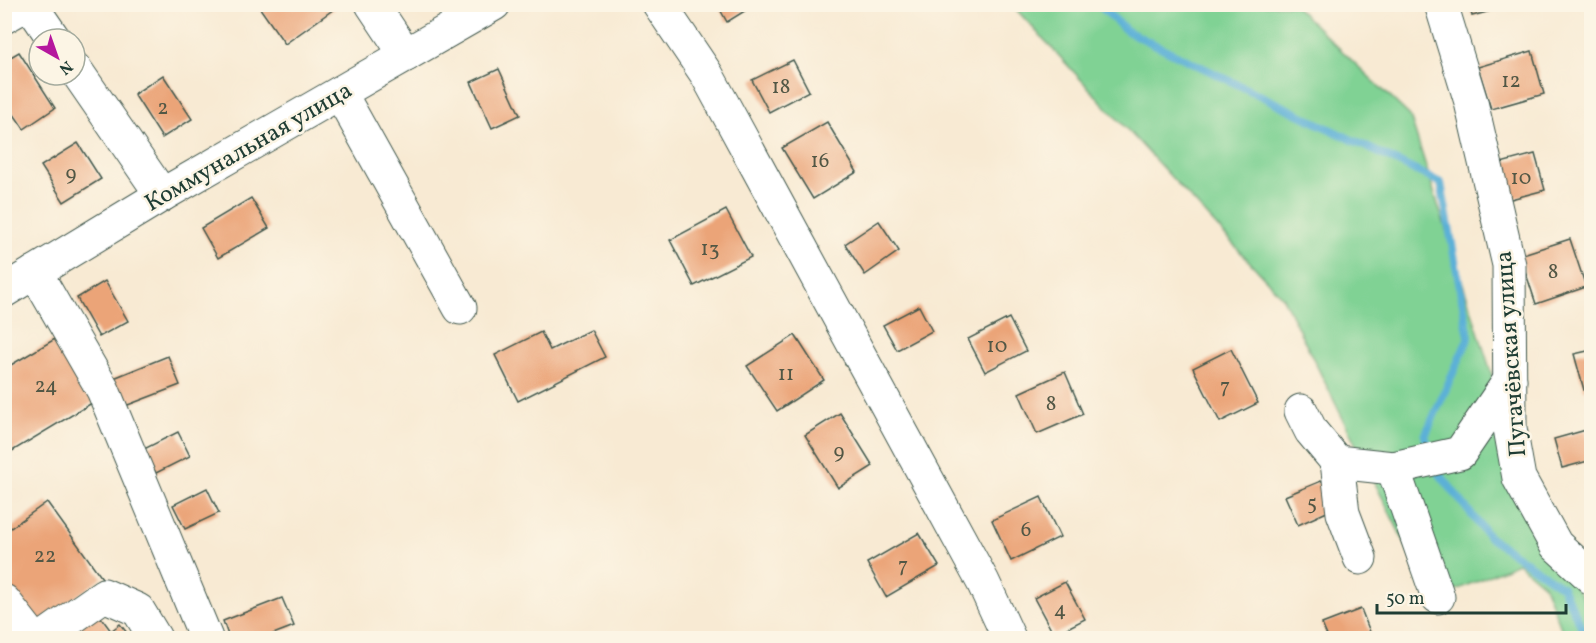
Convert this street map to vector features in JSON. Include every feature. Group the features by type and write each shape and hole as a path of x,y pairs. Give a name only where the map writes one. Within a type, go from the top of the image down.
{"street":[{"path":"4,17 28,4 45,27"},
{"path":"372,4 406,55"},
{"name":"Коммунальная улица","path":"4,291 162,195 494,4"},
{"path":"659,4 707,75 983,582 1009,639"},
{"name":"Пугачёвская улица","path":"1441,4 1471,102 1509,265 1510,428 1519,478 1556,545 1592,578"},
{"path":"87,86 162,195"},
{"path":"340,93 460,308"},
{"path":"384,172 397,228"},
{"path":"35,272 103,390 206,639"},
{"path":"1337,462 1405,465 1461,453 1510,380"},
{"path":"1301,411 1311,431 1337,462 1343,513 1360,558"},
{"path":"1405,465 1438,597"},
{"path":"42,639 104,595 138,610 155,639"},
{"path":"4,601 33,639"}],"green space":[{"path":"1012,5 1294,5 1410,116 1546,546 1591,609 1591,638 1565,638 1544,585 1518,563 1433,600 1283,298"}],"building":[{"path":"257,4 341,4 285,44"},
{"path":"717,4 756,4 727,22"},
{"path":"1469,4 1513,4 1513,5 1472,16"},
{"path":"1532,51 1544,94 1491,109 1478,67"},
{"path":"19,52 27,64 27,87 42,87 55,108 24,129 4,100 4,61"},
{"path":"793,60 809,91 769,112 752,80"},
{"path":"499,69 520,115 492,128 471,82"},
{"path":"163,75 192,119 162,138 134,94"},
{"path":"827,122 857,172 813,199 782,148"},
{"path":"78,143 101,179 64,202 41,166"},
{"path":"1535,154 1545,190 1507,200 1497,164"},
{"path":"251,198 269,228 218,258 201,228"},
{"path":"726,210 751,257 694,286 670,240"},
{"path":"879,221 899,251 865,275 845,244"},
{"path":"1570,239 1586,287 1536,304 1520,255"},
{"path":"105,281 128,321 99,337 77,298"},
{"path":"919,306 932,331 897,350 883,325"},
{"path":"1009,318 1026,351 985,372 968,339"},
{"path":"591,330 605,357 518,401 495,355 541,332 550,350"},
{"path":"795,335 824,380 777,411 747,366"},
{"path":"60,336 97,400 4,456 4,369"},
{"path":"1231,349 1258,403 1220,422 1193,368"},
{"path":"1592,350 1592,388 1584,390 1574,354"},
{"path":"168,356 180,385 120,408 109,380"},
{"path":"1065,372 1083,414 1037,434 1019,393"},
{"path":"840,413 873,466 838,488 805,435"},
{"path":"1586,430 1592,460 1562,468 1554,439"},
{"path":"178,432 190,456 156,473 144,449"},
{"path":"1326,479 1338,507 1298,525 1285,496"},
{"path":"207,488 219,513 185,529 173,505"},
{"path":"1041,497 1060,537 1011,561 992,520"},
{"path":"47,502 102,578 35,626 4,584 4,533"},
{"path":"919,533 939,566 886,597 867,563"},
{"path":"1065,582 1085,619 1054,635 1034,598"},
{"path":"282,598 294,626 263,638 229,638 223,621"},
{"path":"94,608 111,631 120,624 131,638 54,638"},
{"path":"1361,609 1372,637 1328,638 1322,624"}],"waterway":[{"path":"1098,4 1127,31 1441,183 1469,337 1425,436 1431,453"},
{"path":"1435,468 1489,537 1562,587 1587,638"}]}
